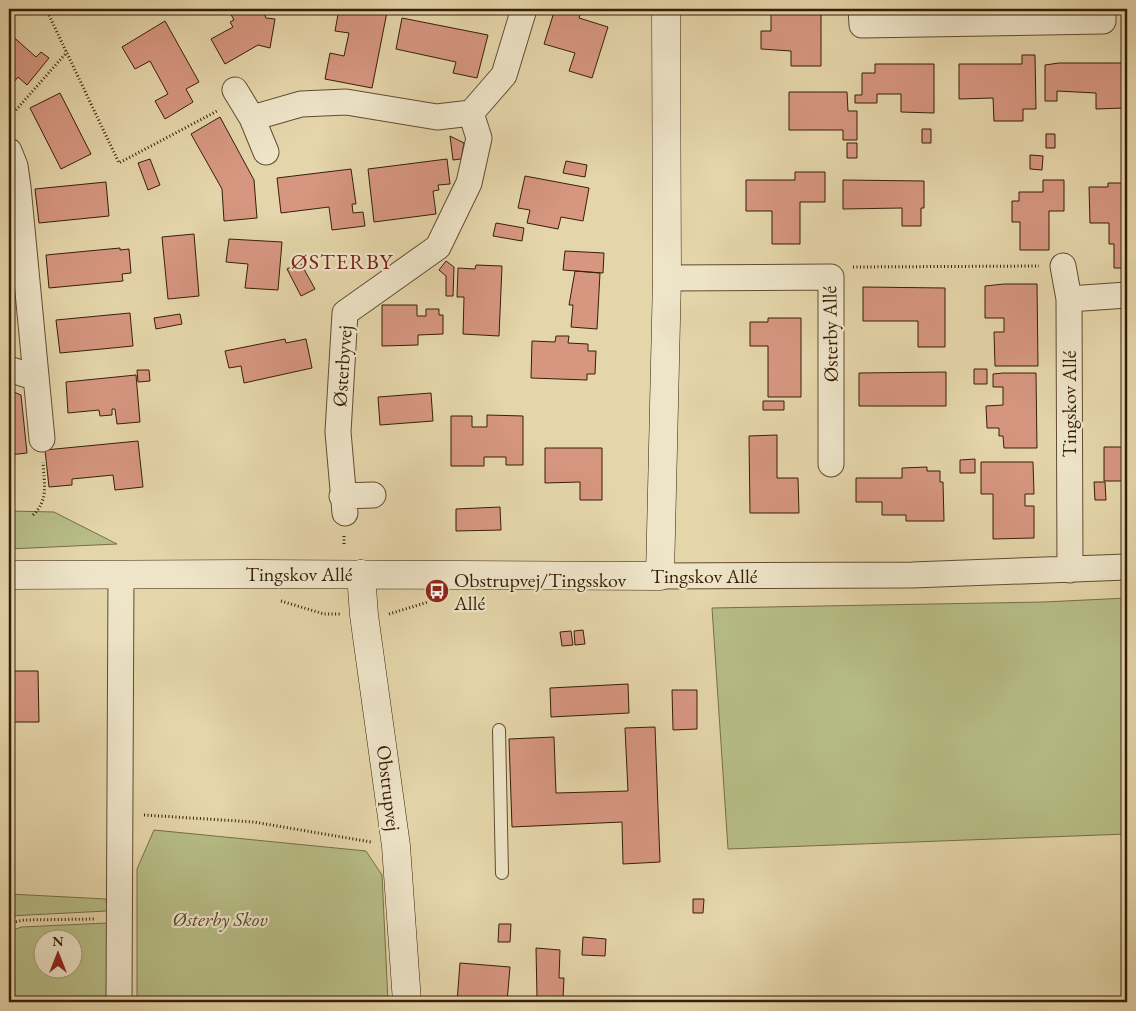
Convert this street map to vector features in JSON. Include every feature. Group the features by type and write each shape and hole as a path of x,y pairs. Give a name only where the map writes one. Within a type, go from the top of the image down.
{"street":[{"path":"266,152 242,102 302,104 346,102 437,117 472,114 504,75 524,9"},
{"path":"660,576 667,278 666,9"},
{"path":"861,9 862,26 1103,22 1103,9"},
{"name":"Østerbyvej","path":"373,494 344,505 338,432 345,313 438,248 469,183 480,138 472,114"},
{"path":"9,151 18,187 42,439"},
{"name":"Tingskov Allé","path":"1062,266 1069,299 1070,570"},
{"name":"Østerby Allé","path":"667,278 831,277 831,464"},
{"path":"1069,299 1127,295"},
{"path":"9,368 36,378"},
{"name":"Tingskov Allé","path":"9,575 912,575 1127,567"},
{"path":"119,1002 120,574"},
{"name":"Obstrupvej","path":"361,574 363,606 396,846 407,1002"}],"lane":[{"path":"498,730 502,873"}],"path":[{"path":"46,9 119,163 242,102"},
{"path":"9,118 67,52"},
{"path":"831,277 843,267 1062,266"},
{"path":"32,515 40,508 45,498 42,439"},
{"path":"119,814 254,822 396,846"},
{"path":"9,923 24,920 119,919"}],"green space":[{"path":"9,511 54,512 117,544 9,549"},
{"path":"1127,598 1127,834 728,849 712,608 1044,602"},
{"name":"Østerby Skov","path":"154,830 366,851 382,875 388,1002 137,1002 137,869"},
{"path":"9,894 106,899 107,911 9,916"},
{"name":"Østerby Skov","path":"107,923 113,1002 9,1002 9,931 22,927"}],"building":[{"path":"228,9 262,9 266,18 275,19 270,48 258,45 225,64 211,39 233,27 230,22 234,20"},
{"path":"339,9 369,9 387,12 372,88 325,79 330,53 344,56 349,33 335,31"},
{"path":"555,9 582,9 579,18 608,27 592,78 569,71 575,53 544,44"},
{"path":"771,14 821,14 821,66 791,66 791,51 761,49 761,31 771,31"},
{"path":"402,18 488,35 477,78 453,73 456,62 396,49"},
{"path":"165,21 199,82 186,89 193,102 165,119 155,101 168,94 150,61 135,69 122,47"},
{"path":"9,33 36,57 41,52 49,58 27,85 18,77 9,88"},
{"path":"1022,55 1035,55 1036,109 1023,109 1023,121 994,121 993,98 959,99 959,64 1022,64"},
{"path":"1059,63 1124,63 1124,108 1096,109 1096,93 1057,91 1057,101 1045,101 1045,65"},
{"path":"875,64 934,64 934,113 901,112 901,94 877,94 877,103 855,103 855,95 862,95 862,73 875,73"},
{"path":"789,92 847,92 848,111 857,111 857,140 843,140 843,130 789,130"},
{"path":"60,93 91,154 61,169 30,108"},
{"path":"220,117 254,180 257,218 224,221 222,189 191,134"},
{"path":"922,129 931,129 931,143 922,143"},
{"path":"1046,134 1055,134 1055,148 1046,148"},
{"path":"450,136 464,143 461,159 453,160"},
{"path":"847,143 857,143 857,158 847,158"},
{"path":"1030,155 1043,156 1042,170 1030,169"},
{"path":"150,159 160,185 148,190 138,163"},
{"path":"447,159 450,184 438,185 439,190 433,191 436,214 374,222 368,169"},
{"path":"566,161 587,165 585,177 563,173"},
{"path":"351,169 356,204 352,204 353,213 363,212 365,226 332,230 329,207 281,213 277,178"},
{"path":"795,172 825,172 825,202 800,202 800,244 772,244 772,211 746,211 746,180 795,180"},
{"path":"525,176 589,188 583,221 561,217 558,229 527,223 530,210 518,208"},
{"path":"843,180 924,181 924,208 921,208 921,226 902,226 902,208 843,209"},
{"path":"1043,180 1064,180 1064,211 1049,211 1049,250 1020,250 1020,222 1012,222 1012,201 1019,201 1019,192 1043,192"},
{"path":"106,182 109,216 39,223 35,189"},
{"path":"1108,183 1127,183 1127,268 1114,268 1114,244 1109,244 1109,223 1090,223 1089,187 1108,187"},
{"path":"496,223 524,228 522,241 493,236"},
{"path":"194,234 199,296 168,299 162,237"},
{"path":"229,239 282,242 278,290 245,288 248,264 226,262"},
{"path":"120,248 120,250 129,249 131,273 122,274 123,281 49,288 46,255"},
{"path":"565,251 604,253 603,273 563,270"},
{"path":"446,261 454,267 453,296 446,296 446,276 439,270"},
{"path":"300,262 315,289 301,296 287,269"},
{"path":"476,265 502,266 499,336 463,334 464,297 457,297 458,268 475,269"},
{"path":"575,271 600,273 597,329 571,327 573,305 569,305"},
{"path":"1037,284 1038,366 995,366 994,332 1004,332 1004,318 985,318 985,286"},
{"path":"863,287 945,288 945,347 918,347 918,321 863,321"},
{"path":"382,305 417,305 417,316 426,316 426,309 439,309 439,315 443,315 443,334 418,335 418,345 382,346"},
{"path":"130,313 133,346 60,353 56,320"},
{"path":"180,314 182,324 156,329 154,318"},
{"path":"768,318 801,318 801,397 768,397 768,346 750,346 750,322 768,322"},
{"path":"556,336 569,336 568,343 588,344 588,351 596,351 595,374 587,374 587,380 531,378 532,341 555,342"},
{"path":"285,339 286,343 306,339 312,368 244,383 241,366 229,368 225,351"},
{"path":"974,369 987,369 987,384 974,384"},
{"path":"137,370 149,370 150,381 138,382"},
{"path":"946,372 946,406 859,406 859,373"},
{"path":"1036,373 1037,448 1004,448 1003,436 999,436 999,428 987,428 986,406 1003,405 1003,387 993,387 993,374"},
{"path":"136,375 140,422 117,424 115,409 112,409 112,415 100,416 99,410 68,413 66,382"},
{"path":"9,390 21,395 27,453 9,455"},
{"path":"431,393 433,421 380,425 378,397"},
{"path":"763,401 784,401 784,410 763,410"},
{"path":"487,415 523,416 523,465 506,465 506,457 484,457 484,466 451,466 451,416 472,416 472,427 487,427"},
{"path":"777,435 777,478 798,478 799,513 750,513 749,436"},
{"path":"138,441 143,487 115,490 113,475 72,479 72,485 49,487 45,450"},
{"path":"1104,447 1127,447 1127,488 1124,481 1104,481"},
{"path":"545,448 602,448 602,500 580,500 580,482 545,483"},
{"path":"975,459 975,473 960,473 960,460"},
{"path":"981,462 1033,462 1034,494 1025,494 1025,506 1034,506 1034,538 993,539 993,494 981,494"},
{"path":"927,467 927,471 940,471 940,482 943,482 944,521 906,521 906,515 882,515 882,502 856,502 856,478 902,478 902,468"},
{"path":"1094,482 1105,482 1106,500 1095,500"},
{"path":"500,507 501,530 456,531 456,509"},
{"path":"583,630 585,644 575,645 574,631"},
{"path":"571,631 573,645 562,646 560,632"},
{"path":"9,671 38,671 39,722 9,722"},
{"path":"628,684 629,713 551,717 550,688"},
{"path":"672,690 697,690 697,729 673,730"},
{"path":"655,727 660,862 623,864 622,822 512,827 509,739 554,737 556,793 628,791 625,728"},
{"path":"693,899 704,899 703,913 693,913"},
{"path":"499,924 511,924 510,942 498,942"},
{"path":"583,937 606,939 605,956 582,955"},
{"path":"536,948 560,950 559,978 564,978 563,998 537,997"},
{"path":"460,963 510,967 507,1002 457,1002"}],"place":[{"name":"Obstrupvej/Tingsskov Allé","path":"437,591"}],"district":[{"name":"ØSTERBY","path":"342,261"}]}
